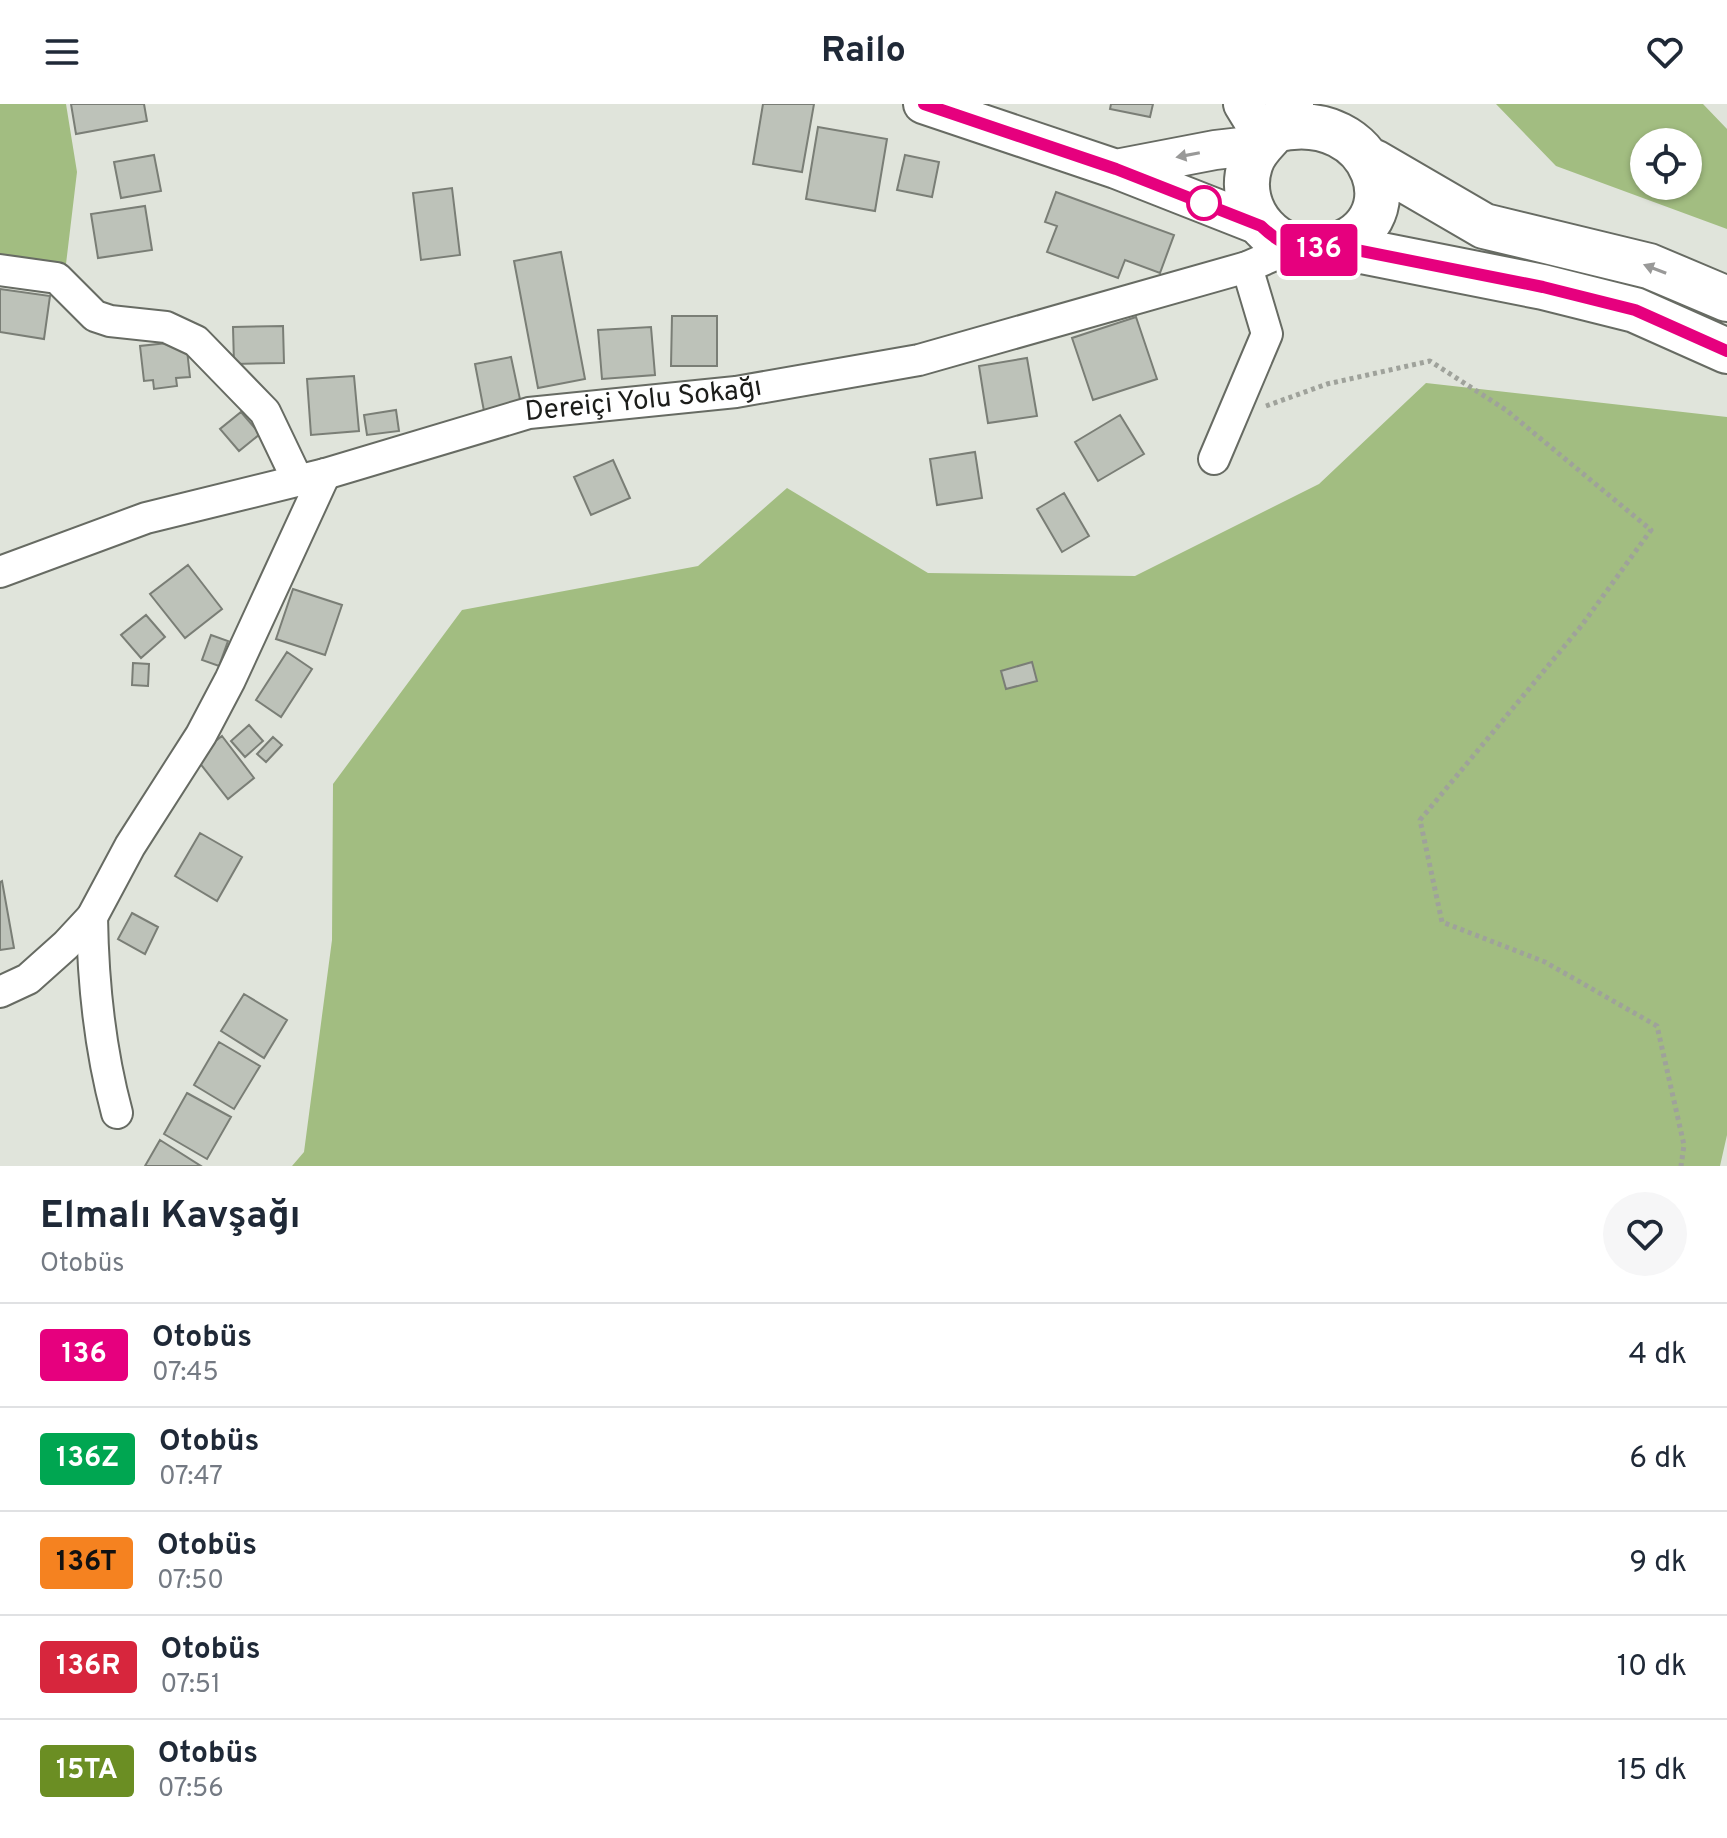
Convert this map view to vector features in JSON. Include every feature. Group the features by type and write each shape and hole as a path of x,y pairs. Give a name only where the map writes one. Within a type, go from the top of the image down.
{"highway":[{"path":"1368,136 1378,182 1376,202 1367,221 1354,236 1336,246 1315,250 1277,236 1250,207 1246,186 1250,164 1267,125 1312,118 1368,136 1484,226 1649,266 1727,299"},
{"path":"1336,246 1543,287 1635,310 1727,351"}],"street":[{"path":"923,104 1116,169 1277,236"},
{"path":"1116,169 1215,150 1267,125"},
{"name":"Dereiçi Yolu Sokağı","path":"0,572 146,518 312,477 529,413 736,392 919,360 1247,267 1277,236"},
{"path":"1214,459 1267,334 1247,267"},
{"path":"0,270 57,278 95,316 110,321 166,327 196,341 265,412 312,477 230,680 201,735 130,846 92,917 28,979 0,992"},
{"path":"92,917 92,953 99,1020 117,1113"}],"path":[{"path":"1231,419 1327,384 1430,361 1506,410 1651,530 1582,625 1420,820 1442,922 1545,962 1657,1026 1684,1145 1681,1166"}],"green space":[{"path":"0,104 66,104 77,172 66,264 0,257"},
{"path":"1496,104 1703,104 1727,129 1727,229 1648,200 1702,200 1702,128 1630,128 1630,193 1556,166"},
{"path":"1426,383 1727,417 1727,1135 1720,1166 292,1166 304,1152 332,940 333,784 462,610 698,566 787,488 928,573 1135,576 1319,484"}],"building":[{"path":"71,104 144,104 147,121 76,134"},
{"path":"763,104 814,104 802,172 753,164"},
{"path":"1111,104 1153,104 1150,117 1110,109"},
{"path":"818,127 887,139 875,211 806,199"},
{"path":"154,155 161,191 121,198 114,162"},
{"path":"905,155 939,162 932,197 897,190"},
{"path":"452,188 460,255 421,260 413,193"},
{"path":"1056,192 1174,235 1160,273 1125,260 1118,278 1047,252 1057,226 1045,222"},
{"path":"145,206 152,250 98,258 91,214"},
{"path":"561,252 585,379 538,388 514,261"},
{"path":"0,289 50,296 44,339 0,332"},
{"path":"672,316 717,316 717,366 671,366"},
{"path":"1136,317 1157,379 1093,400 1072,338"},
{"path":"283,326 284,363 234,364 233,327"},
{"path":"651,327 655,375 602,379 598,330"},
{"path":"186,341 190,377 176,378 177,386 154,389 153,380 144,381 140,346"},
{"path":"511,357 521,404 484,411 475,364"},
{"path":"1027,358 1037,416 988,423 979,366"},
{"path":"354,376 359,431 311,435 307,379"},
{"path":"396,410 399,431 367,435 364,415"},
{"path":"241,412 260,434 239,451 220,429"},
{"path":"1120,415 1144,454 1098,481 1075,442"},
{"path":"975,452 982,498 937,505 930,459"},
{"path":"613,460 630,498 591,515 574,477"},
{"path":"1064,493 1089,536 1062,552 1037,509"},
{"path":"188,565 222,609 185,638 150,594"},
{"path":"293,589 342,605 325,655 276,639"},
{"path":"146,615 165,637 141,658 121,635"},
{"path":"211,635 228,641 219,666 202,660"},
{"path":"287,652 312,669 281,717 256,700"},
{"path":"1032,662 1037,681 1006,689 1001,671"},
{"path":"133,663 149,664 148,686 132,685"},
{"path":"249,725 263,741 245,757 231,741"},
{"path":"222,736 254,778 228,799 195,757"},
{"path":"273,737 282,745 266,762 257,754"},
{"path":"200,833 242,857 217,901 175,876"},
{"path":"0,882 14,948 0,950"},
{"path":"132,913 158,927 145,954 118,939"},
{"path":"244,994 287,1020 264,1058 221,1031"},
{"path":"219,1042 260,1066 234,1109 194,1085"},
{"path":"187,1093 231,1117 207,1159 164,1134"},
{"path":"160,1140 201,1166 145,1166"}],"bus line":[{"name":"136","path":"924,104 1116,169 1261,226 1275,239 1293,247 1315,250 1336,246 1543,287 1635,310 1727,351"}]}
